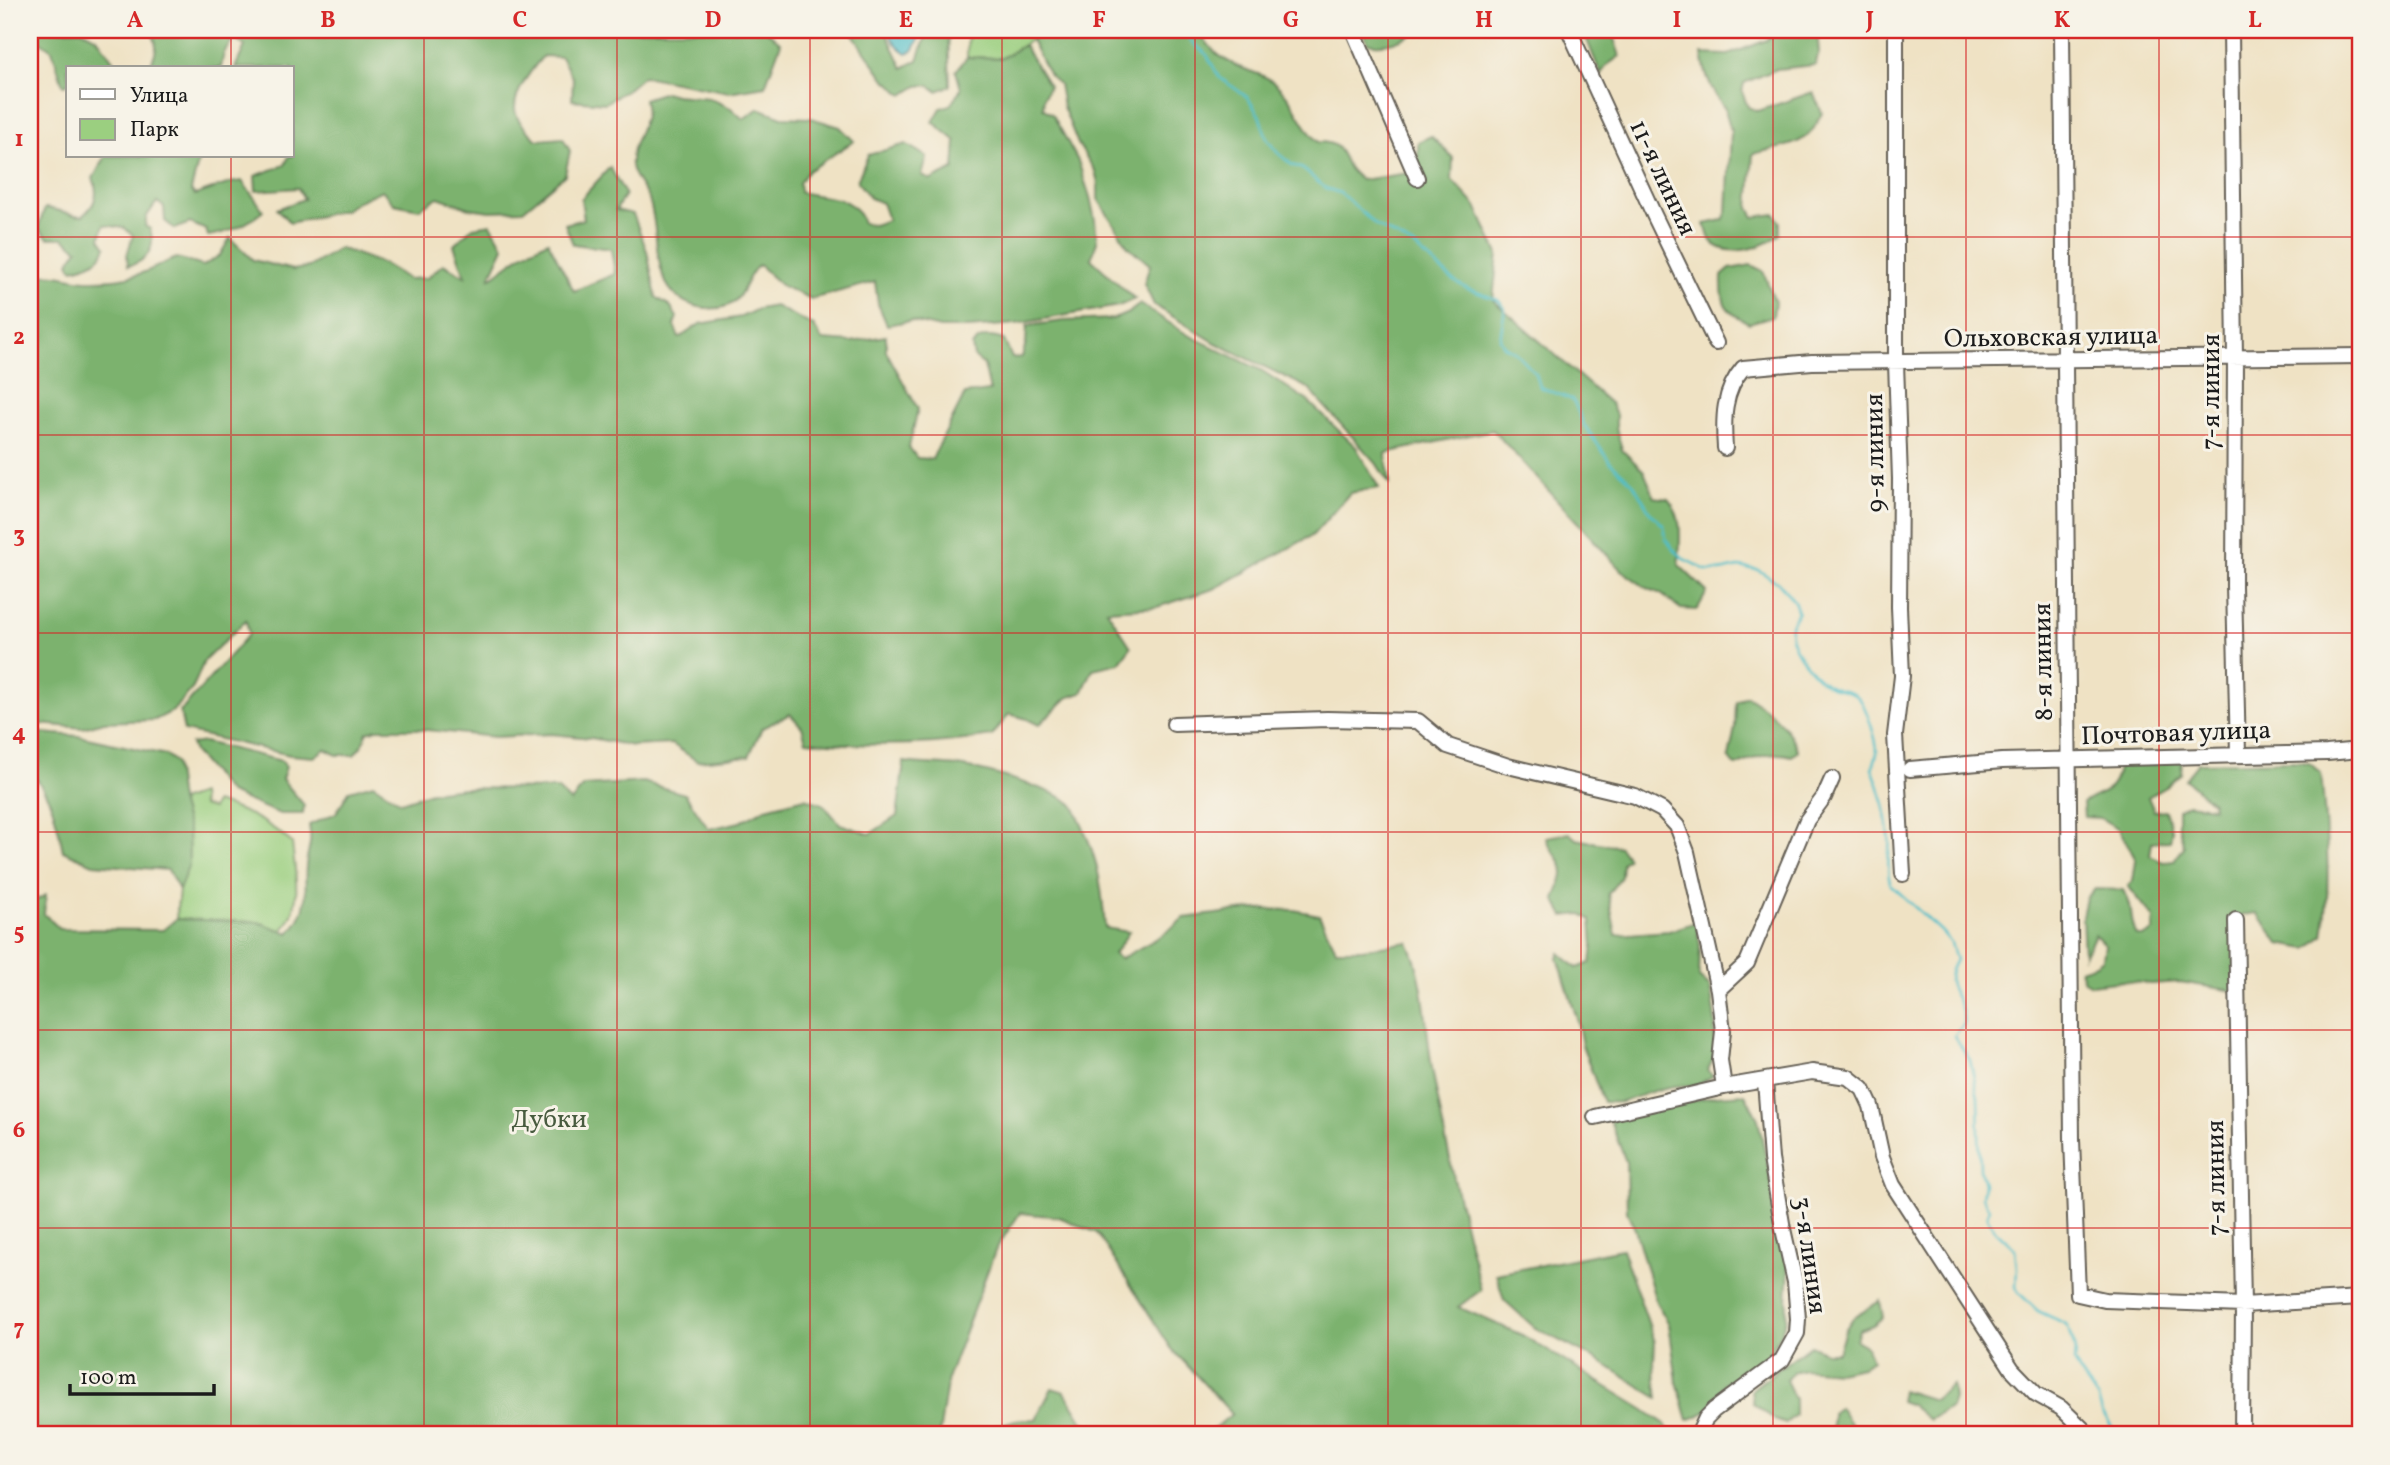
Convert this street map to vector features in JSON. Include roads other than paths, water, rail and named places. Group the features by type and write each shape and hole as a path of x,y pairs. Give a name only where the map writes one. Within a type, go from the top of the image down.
{"street":[{"path":"1353,30 1417,178"},
{"name":"11-я линия","path":"1569,30 1716,343"},
{"name":"9-я линия","path":"1896,30 1896,363 1902,676 1895,736 1903,874"},
{"name":"8-я линия","path":"2062,30 2072,1139 2078,1294 2105,1300 2243,1305"},
{"name":"7-я линия","path":"2231,30 2235,358 2234,586 2238,754"},
{"name":"Ольховская улица","path":"1726,448 1726,400 1735,376 1743,368 1812,362 2360,356"},
{"path":"1174,724 1327,719 1418,721 1448,746 1508,766 1635,796 1662,810 1677,826 1687,852 1718,990 1723,1031 1720,1060 1724,1087"},
{"name":"Почтовая улица","path":"1910,769 2002,761 2360,750"},
{"path":"1718,990 1747,963 1807,820 1824,797 1832,779"},
{"name":"7-я линия","path":"2235,919 2243,1305 2242,1435"},
{"path":"1595,1116 1724,1087 1812,1072 1848,1077 1863,1089 1871,1106 1882,1157 1893,1185 2012,1369 2036,1394 2061,1408 2089,1435"},
{"name":"3-я линия","path":"1698,1435 1706,1418 1714,1410 1782,1360 1797,1333 1795,1282 1771,1159 1765,1082"},
{"path":"2243,1305 2360,1298"}],"water":[{"path":"890,30 924,30 913,51 907,53 896,43"}],"waterway":[{"path":"1183,30 1207,55 1219,77 1247,97 1259,115 1267,139 1292,165 1303,169 1325,188 1340,193 1377,226 1414,246 1454,281 1498,300 1505,308 1500,339 1504,346 1514,351 1536,374 1540,387 1573,400 1584,425 1610,462 1633,483 1650,512 1664,526 1666,539 1673,549 1686,560 1706,570 1720,571 1739,567 1758,570 1780,584 1794,601 1798,612 1792,623 1791,635 1804,662 1825,683 1852,693 1861,701 1877,748 1872,768 1887,818 1888,873 1891,885 1942,932 1951,943 1956,960 1949,979 1963,1013 1964,1024 1954,1036 1970,1060 1978,1097 1980,1169 1984,1184 1982,1197 1989,1209 1987,1217 1996,1231 2015,1249 2016,1287 2019,1293 2038,1311 2066,1324 2075,1351 2074,1361 2117,1435"}],"park label":[{"name":"Дубки","path":"549,1118"}]}
